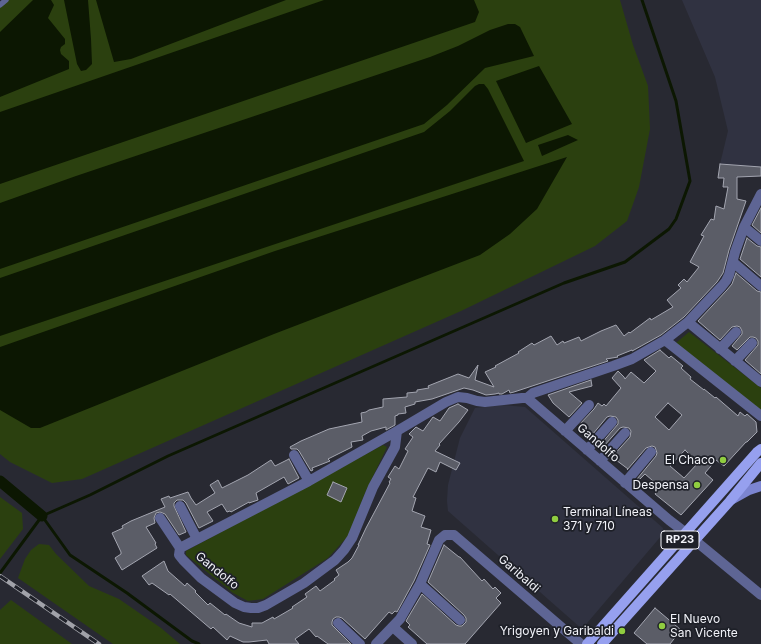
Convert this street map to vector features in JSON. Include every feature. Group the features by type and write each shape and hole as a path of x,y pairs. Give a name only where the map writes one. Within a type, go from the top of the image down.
{"main road":[{"name":"RP23","path":"587,644 761,449"},
{"name":"RP23","path":"602,644 730,501 761,463"},
{"path":"730,501 749,490 761,486"}],"street":[{"path":"527,398 533,393 632,359 665,340 688,322 726,281 744,227 761,194"},
{"path":"744,227 761,241"},
{"path":"734,263 761,286"},
{"path":"688,322 761,382"},
{"path":"720,349 736,332"},
{"path":"665,340 761,416"},
{"path":"735,361 752,343"},
{"name":"Gandolfo","path":"397,431 395,447 373,487 352,538 344,550 336,560 304,583 266,605 258,608 251,608 244,607 235,602 202,578 179,555 180,548 309,481 446,402 458,397 485,402 527,398 625,483 761,595"},
{"path":"565,431 588,405"},
{"path":"587,450 612,422"},
{"path":"600,461 625,433"},
{"path":"625,483 651,452"},
{"path":"294,455 309,481"},
{"path":"180,506 197,539"},
{"path":"160,518 180,548"},
{"name":"Garibaldi","path":"420,584 439,540 445,535 454,535 581,644"},
{"path":"376,644 400,619 420,584 460,620"},
{"path":"338,623 360,644"},
{"path":"393,627 412,644"}],"lane":[{"path":"0,5 6,0"}],"shaded area":[{"path":"33,0 51,0 54,5 48,18 65,39 65,44 60,50 61,54 69,61 69,69 0,97 0,32"},
{"path":"64,0 88,0 92,64 86,70 81,71 77,64"},
{"path":"96,0 286,0 131,59 114,62"},
{"path":"324,0 474,0 479,12 475,22 0,184 0,112"},
{"path":"682,0 761,0 761,167 720,164 728,131 715,77"},
{"path":"508,24 515,24 520,27 534,56 485,68 447,105 424,124 0,269 0,203 430,57 458,46 490,30"},
{"path":"539,66 572,124 526,143 496,81"},
{"path":"484,84 488,89 524,161 0,336 0,278 424,132 450,111 475,86"},
{"path":"568,135 578,140 542,156 538,145"},
{"path":"567,157 537,209 510,234 480,255 274,334 40,428 31,428 0,410 0,347 275,251"},
{"name":"Terminal Líneas 371 y 710","path":"502,405 525,407 663,528 662,535 582,629 448,511 448,485 460,438 475,408"}],"green space":[{"path":"6,0 620,0 633,45 648,86 650,129 639,187 627,221 595,246 461,311 82,479 52,483 10,462 0,454 0,5"},
{"path":"689,332 761,388 761,411 676,343"},
{"path":"383,445 387,447 365,493 348,536 328,558 263,599 248,601 233,593 186,555 186,551"},
{"path":"0,497 22,513 23,529 0,559"},
{"path":"39,544 49,545 56,554 89,586 119,599 161,628 180,644 113,644 18,578 25,559 31,550"},
{"path":"11,600 72,644 0,644 0,610"}],"building":[{"path":"720,164 761,167 761,176 737,177 737,199 746,201 729,250 723,273 717,282 684,317 661,335 632,351 617,356 618,357 606,359 608,361 514,392 510,393 509,390 502,394 486,395 464,388 432,399 415,402 415,404 405,407 406,413 395,416 395,425 386,430 386,427 371,431 362,436 363,440 351,442 352,447 328,459 330,461 312,468 313,470 311,471 299,451 297,449 291,449 290,447 301,441 329,429 362,422 361,413 383,407 383,399 407,397 407,393 417,392 417,390 429,388 428,386 458,374 469,378 478,365 475,380 494,387 485,372 519,353 518,352 532,343 534,345 551,336 557,345 563,341 564,343 579,337 581,341 616,325 624,336 650,318 651,320 673,307 667,300 681,288 678,285 684,279 687,282 699,267 690,262 704,236 701,235 711,219 714,220 716,206 724,209 728,187 723,187 724,178 718,178"},
{"path":"761,208 761,233 752,225"},
{"path":"747,238 757,246 761,247 761,277 740,259"},
{"path":"736,273 757,291 761,292 761,374 745,360 758,345 756,338 750,337 737,350 732,346 742,334 740,327 732,327 720,340 698,321 732,284"},
{"path":"660,350 669,358 671,356 683,366 681,368 691,377 690,379 715,398 716,397 738,416 740,412 745,416 747,414 756,422 757,432 724,466 716,460 705,473 713,480 681,515 655,494 660,487 645,474 639,480 637,479 657,453 655,447 652,446 646,448 628,469 612,457 630,437 631,431 629,428 620,428 604,446 601,444 618,424 616,417 607,417 592,435 584,428 583,430 578,426 598,403 602,406 604,404 606,406 621,388 612,378 618,371 625,379 631,372 644,383 656,371 644,360","holes":["668,403 682,415 669,430 655,417","685,450 698,463 684,478 670,466"]},
{"path":"591,380 592,386 569,392 582,403 569,417 553,403 548,395"},
{"path":"458,404 468,410 439,444 440,445 435,451 460,463 456,470 440,462 436,472 428,468 413,497 416,498 412,511 425,516 421,527 431,530 427,544 430,545 414,581 397,612 395,611 392,614 389,612 365,639 342,618 336,617 333,619 332,625 351,644 328,644 317,636 316,637 309,629 295,639 299,644 269,644 267,640 243,642 230,636 227,640 213,627 211,629 170,594 169,595 152,583 149,585 142,576 164,561 168,571 185,586 187,583 208,605 210,603 225,615 226,614 239,623 252,627 252,623 262,623 273,617 274,619 293,608 292,607 307,597 305,594 316,586 320,591 335,580 334,579 339,575 336,570 352,558 359,545 366,528 390,483 389,482 391,479 388,477 395,466 399,469 408,451 405,449 413,437 409,434 416,427 423,431 433,417 440,421 449,408"},
{"path":"289,459 299,478 288,484 284,477 256,493 258,500 249,502 231,512 227,512 222,504 207,512 213,521 199,528 183,500 177,500 174,503 174,506 186,532 179,535 165,514 160,512 156,513 154,518 155,523 146,527 156,543 157,548 122,570 115,558 121,554 121,552 112,533 123,528 122,526 131,521 165,507 161,499 169,496 170,498 188,492 196,505 215,493 210,485 218,480 222,488 248,475 271,460 275,466"},
{"path":"333,482 347,488 341,502 327,495"},
{"path":"444,545 460,557 482,581 484,579 493,589 495,587 501,593 496,598 501,603 465,644 427,644 408,627 410,625 406,621 422,594 456,625 462,626 466,622 464,615 428,582"},
{"name":"El Nuevo San Vicente","path":"655,608 681,630 670,644 647,644 634,633"}],"waterway":[{"path":"0,573 42,516 90,495 168,456 564,283 625,262 669,229 676,219 690,181 676,101 642,0"},
{"path":"0,481 42,516"},
{"path":"42,516 70,555 127,593 192,641 199,644"}],"railway":[{"path":"0,576 99,644"}],"place":[{"name":"El Chaco","path":"723,460"},
{"name":"Despensa","path":"697,485"},
{"name":"Terminal Líneas 371 y 710","path":"555,519"},
{"name":"El Nuevo San Vicente","path":"662,626"},
{"name":"Yrigoyen y Garibaldi","path":"622,631"}]}
